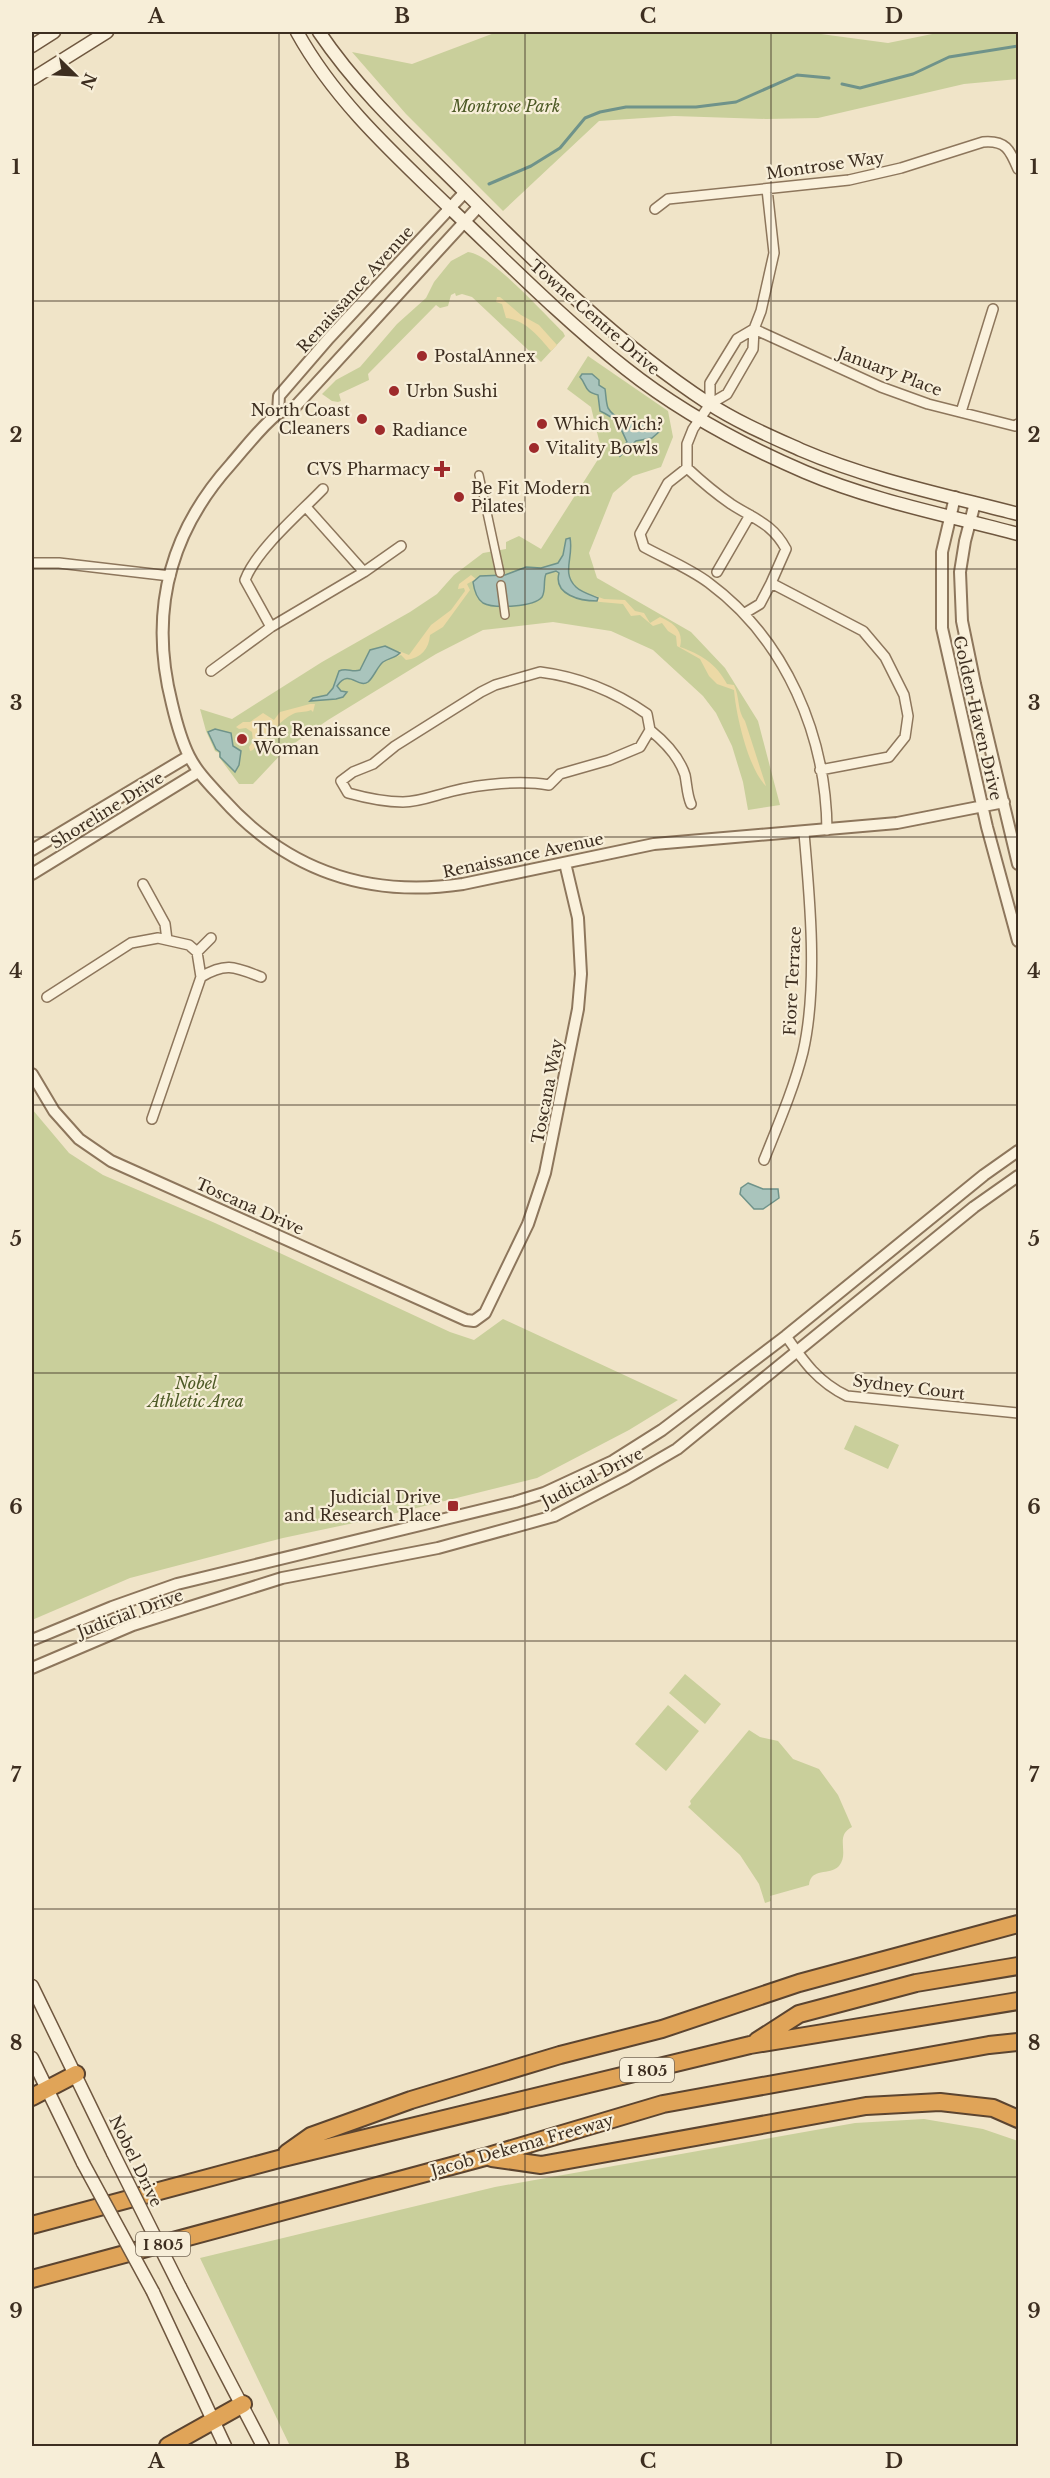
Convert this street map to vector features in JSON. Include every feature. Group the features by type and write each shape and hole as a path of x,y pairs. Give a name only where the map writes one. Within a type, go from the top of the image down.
{"highway":[{"path":"279,2159 311,2136 411,2100 560,2055 662,2029 799,1983 1018,1924"},
{"path":"750,2045 798,2014 916,1983 1018,1966"},
{"name":"I 805","path":"32,2225 279,2159 750,2045 1018,2001"},
{"name":"Jacob Dekema Freeway","path":"32,2279 485,2157 663,2104 989,2045 1018,2042"},
{"path":"32,2097 76,2074"},
{"path":"485,2157 541,2165 866,2106 940,2102 993,2108 1018,2118"},
{"path":"168,2446 243,2404"}],"main road":[{"path":"32,46 54,32"},
{"path":"32,79 107,32"},
{"name":"Towne Centre Drive","path":"297,32 322,74 360,118 450,208 580,331 626,369 700,419 753,448 807,473 863,493 1018,534"},
{"name":"Towne Centre Drive","path":"320,32 342,65 369,97 479,206 605,325 663,371 710,404 764,433 836,464 903,485 1018,514"},
{"name":"Nobel Drive","path":"32,1986 180,2286 263,2446"},
{"path":"32,2058 83,2163 153,2292 225,2446"}],"street":[{"name":"Montrose Way","path":"655,208 668,199 849,180 901,168 983,142 995,141 1010,149 1018,169"},
{"path":"745,613 760,604 786,549 767,524 703,484 687,468 687,444 710,404 727,394 753,349 754,329 761,311 774,253 767,189"},
{"name":"Renaissance Avenue","path":"278,412 279,396 329,338 465,192"},
{"name":"Renaissance Avenue","path":"479,206 294,408 278,412 197,506 179,545 170,576 163,610 162,655 175,718 189,756 198,772 231,808 273,845 308,865 354,881 402,888 438,888 654,844 804,833 897,823 1004,802"},
{"path":"961,412 993,309"},
{"path":"710,404 710,384 737,339 754,329"},
{"name":"January Place","path":"754,329 882,387 928,404 1015,426 1018,424"},
{"path":"687,468 668,483 640,534 642,544 708,582 745,613 774,650 796,687 812,735 820,770 827,830"},
{"path":"479,476 500,573"},
{"path":"271,627 241,580 250,567 323,489"},
{"name":"Golden Haven Drive","path":"955,498 942,552 942,628 982,807 1018,941"},
{"name":"Golden Haven Drive","path":"975,503 964,541 960,572 962,621 1018,864"},
{"path":"306,507 364,572"},
{"path":"717,572 750,515"},
{"path":"211,671 271,627 364,572 401,546"},
{"path":"32,563 59,563 170,576"},
{"path":"771,583 863,631 885,657 904,695 909,716 904,737 889,757 820,770"},
{"path":"501,585 505,615"},
{"path":"650,730 640,747 609,760 560,774 549,785 532,782 472,787 420,801 403,802 376,800 348,793 341,781 353,772 373,764 395,746 482,692 495,685 540,672 583,680 630,702 648,714 650,730 667,744 677,759 684,775 691,804"},
{"name":"Shoreline Drive","path":"32,850 189,756"},
{"name":"Shoreline Drive","path":"32,874 198,772"},
{"name":"Fiore Terrace","path":"764,1160 802,1052 808,1016 811,949 804,833"},
{"name":"Toscana Way","path":"485,1313 528,1224 545,1173 578,1010 581,974 578,918 565,863"},
{"path":"143,884 165,924 167,940"},
{"path":"197,952 212,938"},
{"path":"47,997 131,943 167,940 189,945 197,952 201,976 152,1119"},
{"path":"201,976 216,968 231,966 261,976"},
{"name":"Toscana Drive","path":"32,1074 54,1111 79,1139 111,1161 466,1320 474,1321 485,1313"},
{"name":"Judicial Drive","path":"32,1640 112,1607 177,1584 515,1503 544,1493 613,1461 662,1430 786,1336 984,1175 1018,1151"},
{"name":"Judicial Drive","path":"32,1668 133,1625 282,1578 438,1548 554,1516 677,1449 974,1207 1018,1176"},
{"name":"Sydney Court","path":"786,1336 827,1386 847,1396 1018,1413"}],"green space":[{"name":"Montrose Park","path":"497,32 806,32 888,43 942,32 1018,32 1018,79 964,84 818,118 674,116 599,121 503,211 406,114 352,52 412,64"},
{"path":"468,252 478,255 503,273 563,332 565,336 541,362 472,297 462,294 456,296 455,293 451,295 448,306 440,308 436,305 368,374 369,380 339,394 341,401 338,402 322,394 336,380 360,367 397,324 426,298 434,282 451,261"},
{"path":"588,356 668,411 673,437 661,467 633,476 613,493 589,553 597,578 691,632 725,668 758,721 780,805 748,810 743,782 732,746 716,713 703,696 653,650 611,631 553,622 483,630 436,654 328,720 286,749 253,784 239,784 219,757 219,753 215,751 200,709 232,719 322,662 410,612 437,594 454,575 483,553 506,549 506,542 519,536 541,549 602,453 591,407 567,389"},
{"name":"Nobel Athletic Area","path":"32,1109 69,1153 103,1175 215,1223 450,1332 474,1340 503,1319 678,1400 629,1430 537,1478 368,1520 283,1538 130,1578 32,1620"},
{"path":"855,1425 899,1445 888,1469 844,1449"},
{"path":"685,1674 721,1704 705,1724 669,1693"},
{"path":"668,1705 699,1731 666,1771 635,1744"},
{"path":"749,1730 760,1737 778,1741 793,1759 819,1769 838,1795 852,1827 844,1835 843,1856 839,1866 813,1876 809,1885 770,1896 771,1901 765,1903 759,1884 740,1855 688,1807 691,1804 690,1801"},
{"path":"924,2119 983,2129 1018,2141 1018,2446 290,2446 200,2258 495,2187 855,2123"}],"sand":[{"path":"497,297 539,325 557,345 551,351 526,326 506,318 502,304 496,302"},
{"path":"471,575 476,579 467,584 470,590 443,627 430,635 428,645 423,652 406,660 401,655 396,657 399,651 409,655 431,625 451,610 465,591 464,588 458,589 459,584"},
{"path":"593,595 604,599 625,600 635,611 644,613 650,623 660,617 670,622 681,636 680,647 707,660 718,670 727,684 734,685 766,786 754,768 749,755 737,714 734,690 717,684 709,676 700,659 677,646 676,636 662,623 653,626 640,615 631,616 623,604 589,601 597,601 598,598"},
{"path":"315,704 313,712 311,710 293,714 268,736 262,745 250,751 249,747 253,741 252,732 246,728 236,727 243,722 250,722 263,713 274,720 280,712"}],"water":[{"path":"582,374 592,374 599,380 599,385 605,389 607,406 617,417 655,425 659,427 659,432 652,438 636,441 620,456 619,452 627,442 622,431 615,420 600,411 598,395 588,390 580,377"},
{"path":"570,538 569,576 576,587 598,598 597,601 583,600 564,592 558,581 559,573 556,571 546,574 542,597 531,603 496,606 483,603 479,599 473,582 480,576 505,575 526,567 541,568 558,563 563,555 566,539"},
{"path":"385,646 400,653 383,662 368,682 361,683 346,679 337,686 341,691 347,692 343,697 310,701 313,698 327,695 333,688 339,671 360,670 370,650"},
{"path":"215,729 231,733 233,746 241,751 239,765 235,772 220,757 220,752 216,749 208,732"},
{"path":"748,1183 763,1189 778,1189 779,1198 763,1209 754,1209 740,1194 741,1188"}],"waterway":[{"path":"842,84 860,88 913,74 949,57 1018,46"},
{"path":"489,184 531,166 560,148 585,118 600,112 626,107 696,107 736,102 797,75 829,78"}],"place":[{"name":"PostalAnnex","path":"422,356"},
{"name":"Urbn Sushi","path":"394,391"},
{"name":"North Coast Cleaners","path":"362,419"},
{"name":"Which Wich?","path":"542,424"},
{"name":"Radiance","path":"380,430"},
{"name":"Vitality Bowls","path":"534,448"},
{"name":"CVS Pharmacy","path":"442,469"},
{"name":"Be Fit Modern Pilates","path":"459,497"},
{"name":"The Renaissance Woman","path":"242,739"},
{"name":"Judicial Drive and Research Place","path":"453,1506"}]}
